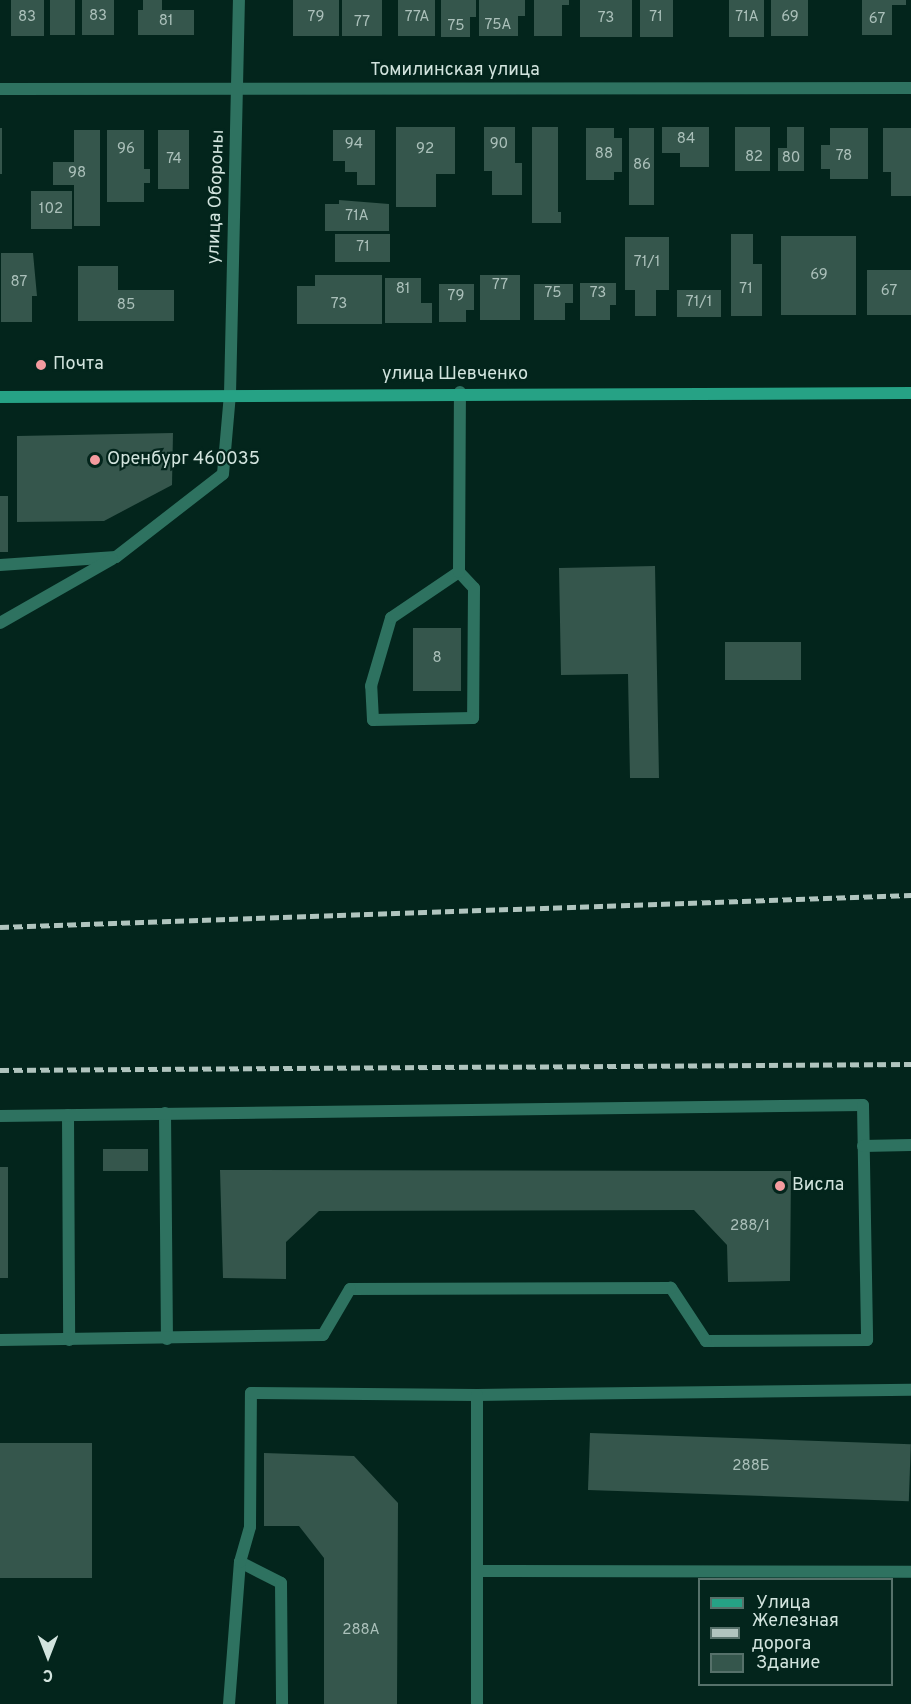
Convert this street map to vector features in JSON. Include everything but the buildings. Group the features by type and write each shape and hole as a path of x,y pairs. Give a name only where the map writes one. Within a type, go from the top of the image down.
{"main road":[{"name":"улица Шевченко","path":"0,397 460,392 911,393"}],"street":[{"name":"улица Обороны","path":"0,623 116,557 223,474 230,394 239,0"},
{"name":"Томилинская улица","path":"0,89 911,88"},
{"path":"459,572 391,618 371,686 373,720 473,718 474,588 459,572 460,392"},
{"path":"0,564 116,557"},
{"path":"0,1116 863,1105 867,1340 706,1341 671,1288 350,1289 323,1335 0,1340"},
{"path":"165,1113 167,1339"},
{"path":"68,1115 69,1340"},
{"path":"863,1146 911,1145"},
{"path":"229,1704 240,1562 250,1527 251,1394 477,1395 911,1390"},
{"path":"477,1395 477,1704"},
{"path":"240,1562 281,1583 282,1704"},
{"path":"477,1571 911,1572"}],"railway":[{"path":"0,927 911,895"},
{"path":"0,1070 911,1064"}],"place":[{"name":"Почта","path":"41,365"},
{"name":"Оренбург 460035","path":"95,460"},
{"name":"Висла","path":"780,1186"}]}
